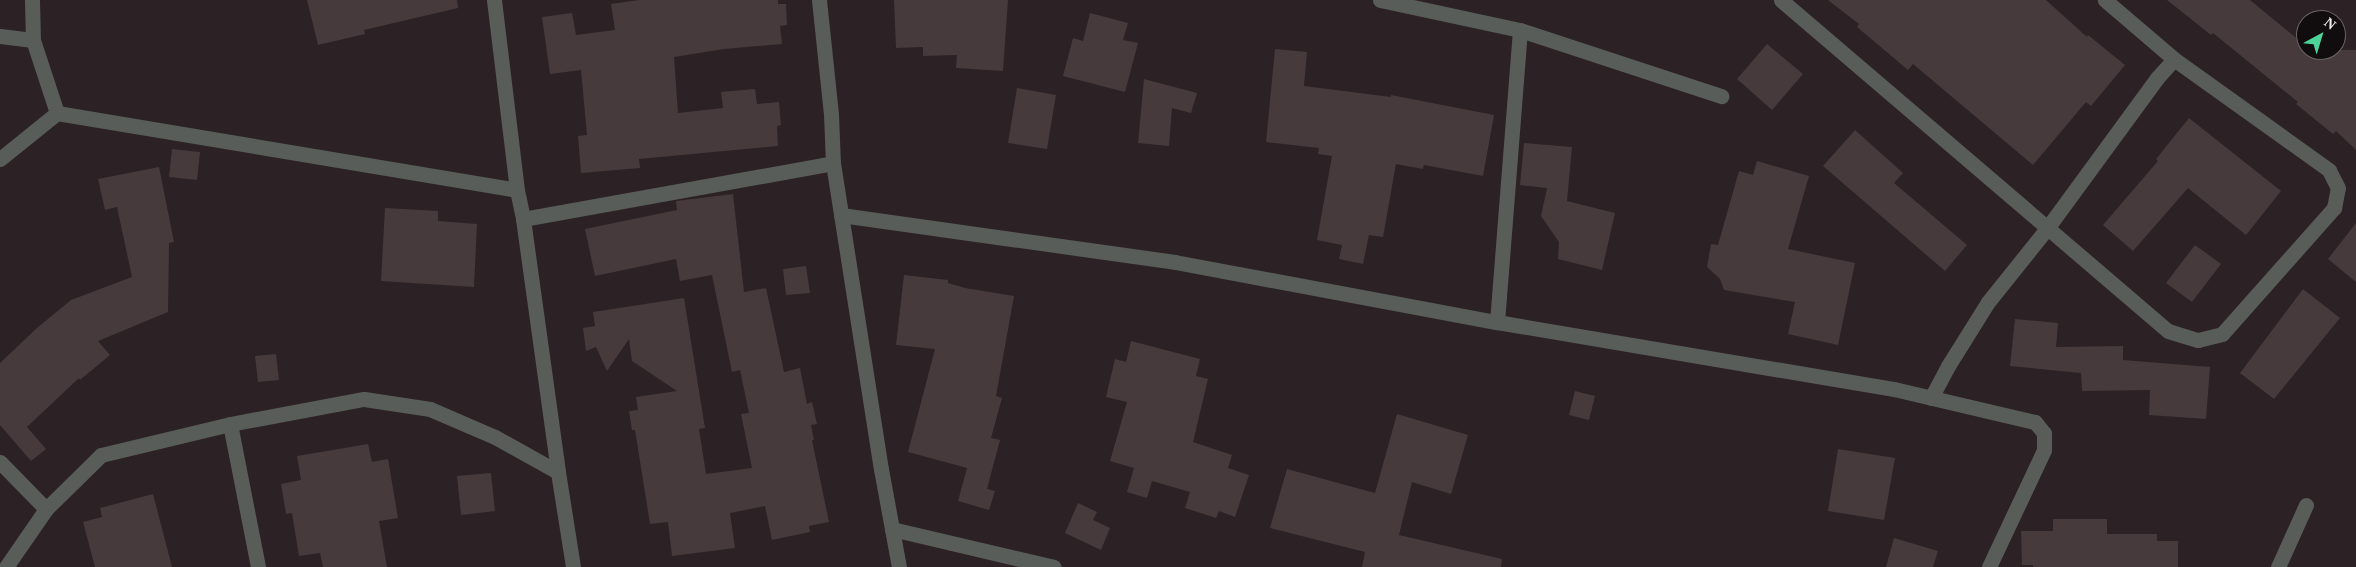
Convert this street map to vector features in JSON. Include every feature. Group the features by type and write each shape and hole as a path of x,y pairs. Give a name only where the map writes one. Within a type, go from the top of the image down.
{"street":[{"path":"32,0 34,40 57,113"},
{"path":"494,0 517,190 523,219 573,567"},
{"path":"819,0 831,114 833,163 840,215 899,567"},
{"path":"1380,0 1520,30 1721,96"},
{"path":"1782,0 2168,330 2198,340 2222,334 2334,208 2338,188 2329,170 2174,59 2105,0"},
{"path":"1497,322 1520,30"},
{"path":"0,36 34,40"},
{"path":"1932,398 1948,366 1988,302 2048,227 2157,78 2174,59"},
{"path":"0,159 57,113 517,190"},
{"path":"523,219 833,163"},
{"path":"840,215 1175,262 1497,322 1894,389 2034,422 2044,433 2044,450 1989,567"},
{"path":"6,567 46,509 101,455 230,424 364,399 430,409 495,437 558,472"},
{"path":"230,424 258,567"},
{"path":"0,462 46,509"},
{"path":"2278,567 2306,505"},
{"path":"892,529 1054,567"}],"building":[{"path":"307,0 457,0 458,8 364,30 365,34 318,45"},
{"path":"639,0 778,0 778,4 786,4 787,25 780,26 782,44 724,49 674,57 678,113 723,108 721,92 755,89 757,104 779,102 781,125 777,126 778,146 639,159 640,168 581,173 578,136 587,135 581,70 550,74 542,17 572,13 576,35 615,30 611,4"},
{"path":"894,0 1008,0 1003,71 956,68 957,55 923,56 923,47 896,48"},
{"path":"1828,0 2046,0 2087,37 2088,35 2125,65 2091,106 2086,102 2033,165 1913,64 1908,70 1857,27 1859,24"},
{"path":"2167,0 2250,0 2296,38 2296,60 2346,60 2346,50 2356,50 2356,150 2336,131 2333,134 2296,104 2298,102 2213,33 2211,35"},
{"path":"1090,13 1128,23 1123,40 1138,43 1125,92 1063,76 1073,38 1083,41"},
{"path":"1767,44 1803,74 1772,110 1737,79"},
{"path":"1275,49 1307,52 1304,86 1391,97 1391,95 1494,115 1483,176 1424,165 1423,169 1396,164 1383,237 1369,235 1363,264 1339,259 1342,245 1317,240 1332,156 1318,154 1319,148 1266,142"},
{"path":"1144,79 1197,93 1191,113 1172,108 1169,146 1138,143"},
{"path":"1017,88 1056,95 1047,149 1008,143"},
{"path":"2189,118 2281,191 2246,235 2188,188 2133,251 2103,225 2158,161 2156,159"},
{"path":"1855,130 1903,173 1894,183 1967,245 1945,271 1823,166"},
{"path":"1524,143 1572,147 1567,201 1615,213 1602,270 1558,259 1559,242 1541,216 1547,188 1520,185"},
{"path":"172,149 200,152 197,180 169,177"},
{"path":"1757,161 1809,176 1788,249 1855,263 1838,345 1788,334 1795,302 1724,290 1720,279 1707,267 1711,244 1718,245 1739,171 1753,175"},
{"path":"159,167 174,242 169,243 168,312 98,341 110,355 80,380 79,378 27,427 46,449 31,461 0,425 0,363 37,328 71,300 132,277 117,207 105,210 98,179"},
{"path":"733,194 744,292 766,288 784,372 800,368 807,404 812,402 817,424 811,425 814,440 812,440 829,522 809,526 810,532 772,540 765,506 730,513 735,548 672,556 668,522 650,524 635,430 632,430 629,411 638,410 636,397 677,391 632,361 629,339 607,371 596,347 586,351 583,328 595,326 593,312 684,298 705,428 699,429 706,474 752,468 741,414 749,413 740,370 732,372 712,275 680,281 676,259 595,276 585,229 677,210 676,201"},
{"path":"385,208 438,211 438,221 477,224 474,287 381,281"},
{"path":"2356,223 2356,282 2328,259"},
{"path":"2195,245 2221,264 2192,302 2166,283"},
{"path":"806,266 810,293 786,295 783,269"},
{"path":"904,275 948,280 948,283 965,288 1014,296 996,396 1002,398 991,438 1000,440 987,489 995,491 989,510 958,501 967,468 908,452 935,349 896,345"},
{"path":"2303,289 2340,318 2274,399 2240,373"},
{"path":"2015,319 2058,323 2056,347 2123,346 2123,360 2210,367 2206,419 2149,415 2150,390 2082,391 2081,373 2010,366"},
{"path":"1131,341 1200,359 1196,376 1208,379 1193,442 1232,455 1228,468 1249,475 1235,517 1219,511 1216,518 1185,508 1190,492 1152,481 1147,498 1127,492 1134,468 1110,461 1127,402 1106,397 1115,359 1126,362"},
{"path":"276,354 279,380 258,382 255,356"},
{"path":"1575,391 1595,396 1589,420 1569,415"},
{"path":"1397,414 1468,435 1451,494 1412,482 1399,535 1502,559 1501,567 1362,567 1365,552 1270,528 1287,469 1375,493"},
{"path":"368,444 372,462 388,459 398,518 379,521 387,567 323,567 320,553 299,556 292,513 286,514 281,484 301,480 297,456"},
{"path":"1838,449 1895,458 1884,520 1828,511"},
{"path":"491,473 495,511 461,515 457,476"},
{"path":"153,494 172,567 95,567 83,522 102,517 100,508"},
{"path":"1078,503 1097,512 1093,520 1110,528 1101,550 1065,533"},
{"path":"2053,519 2107,519 2107,534 2157,534 2157,541 2178,541 2178,567 2033,567 2033,565 2022,565 2021,531 2053,531"},
{"path":"1894,538 1938,551 1933,567 1886,567"}]}
